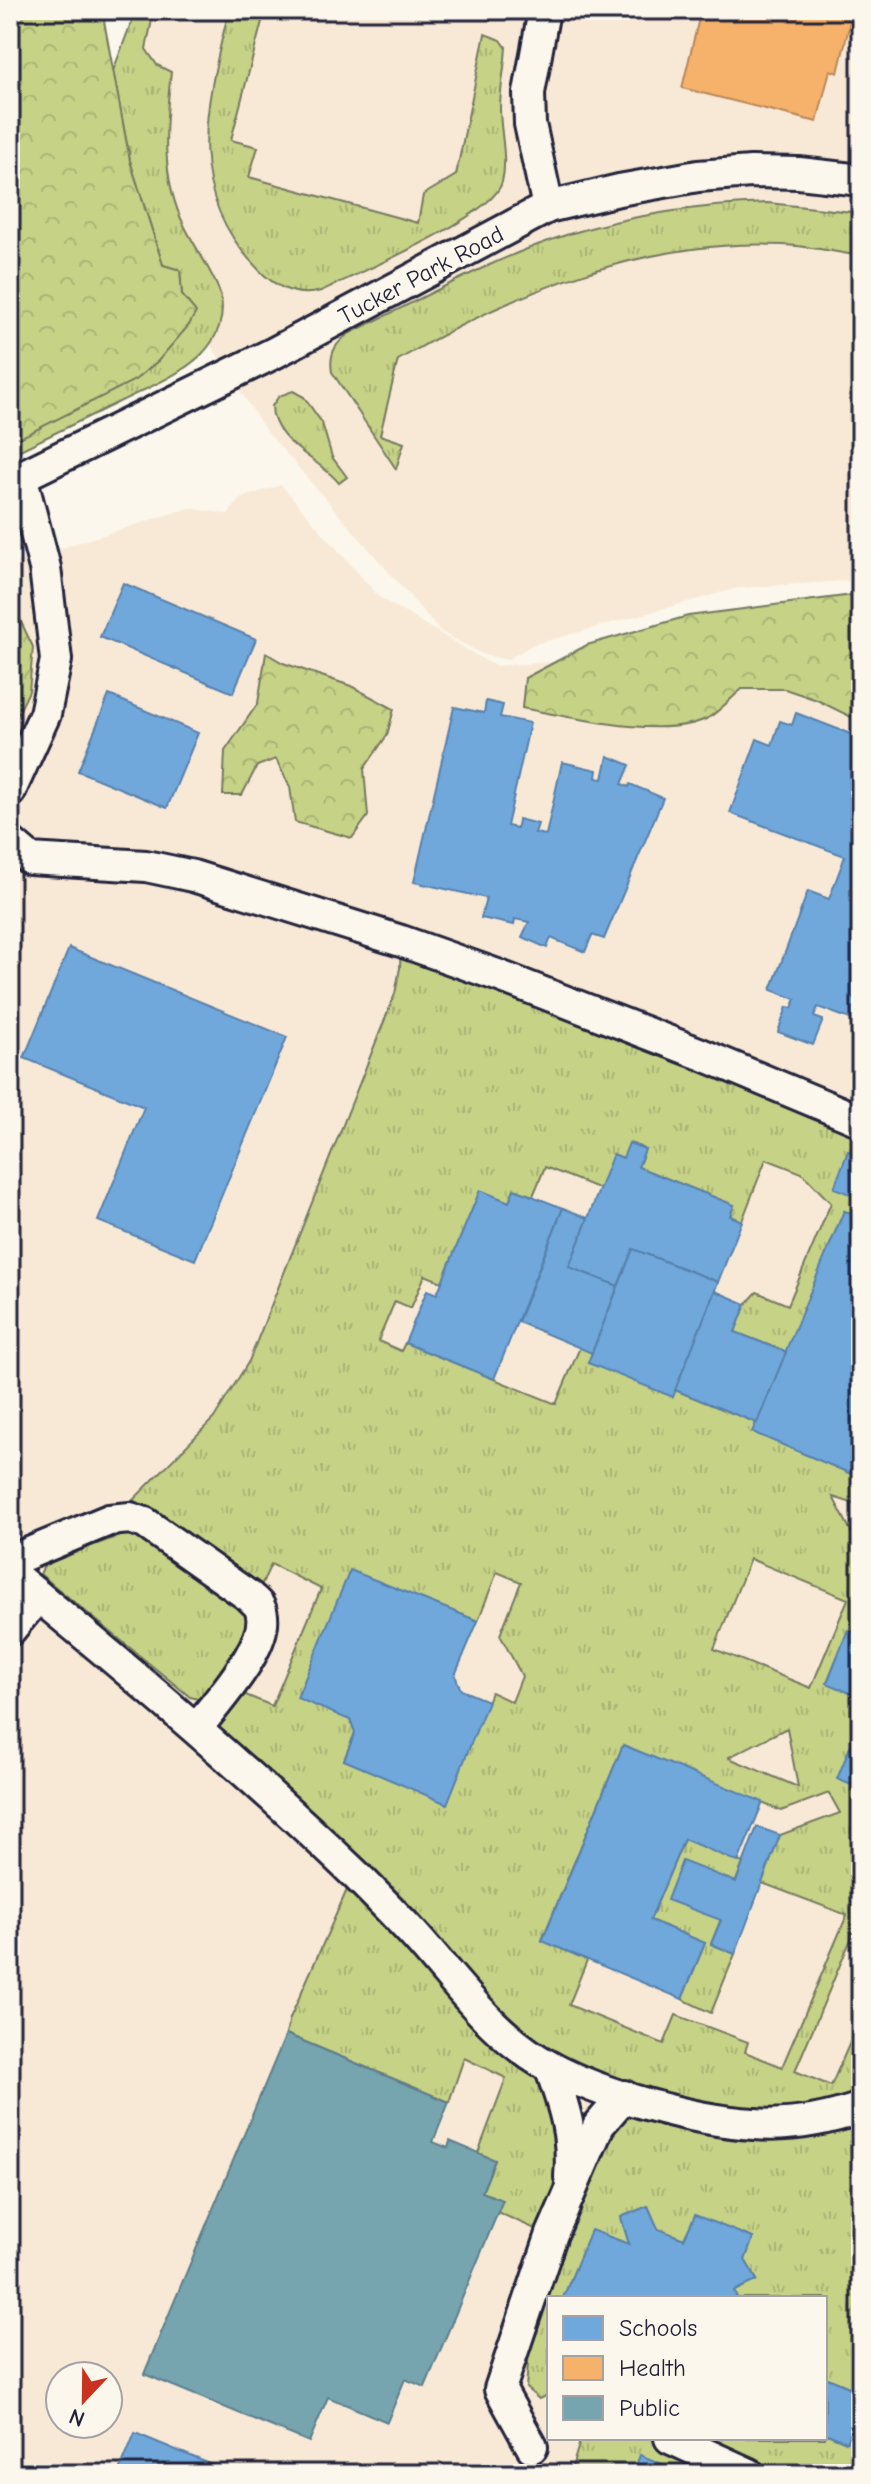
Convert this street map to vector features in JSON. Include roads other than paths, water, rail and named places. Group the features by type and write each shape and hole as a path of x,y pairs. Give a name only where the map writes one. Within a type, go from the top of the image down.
{"street":[{"path":"544,10 529,93 530,124 548,207"},
{"name":"Tucker Park Road","path":"15,479 274,353 548,207 698,176 751,172 799,173 861,180"},
{"path":"10,791 45,714 56,660 45,568 15,479"},
{"path":"10,842 30,859 146,866 193,876 401,941 537,990 861,1121"},
{"path":"10,1561 109,1520 130,1518 145,1523 250,1597 259,1607 262,1626 259,1641 241,1671 197,1728"},
{"path":"10,1573 197,1728 381,1901 477,2010 511,2041 550,2067 624,2096 674,2110 755,2124 825,2120 861,2108"},
{"path":"10,1630 38,1596"},
{"path":"550,2067 569,2121 572,2157 569,2195"},
{"path":"535,2453 500,2389 552,2234 599,2125 624,2096"},
{"path":"674,2440 749,2474"}]}
